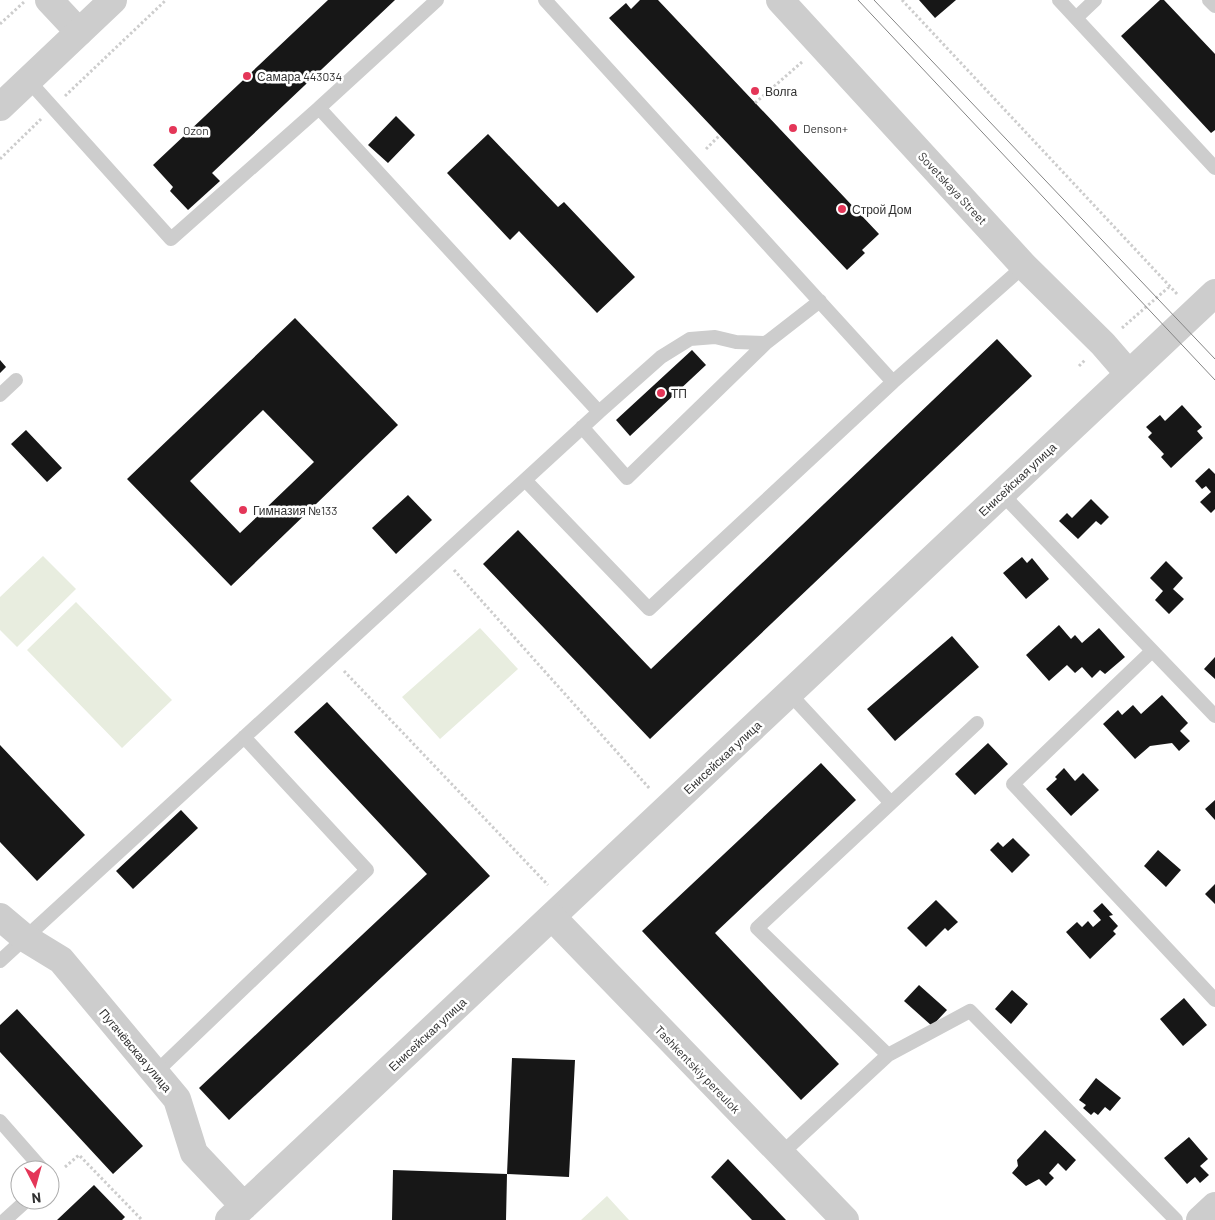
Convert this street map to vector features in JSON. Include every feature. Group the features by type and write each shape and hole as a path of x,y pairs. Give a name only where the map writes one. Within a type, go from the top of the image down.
{"street":[{"path":"49,0 79,32"},
{"path":"0,107 113,0"},
{"name":"Sovetskaya Street","path":"780,0 1024,266 1103,344 1129,374"},
{"name":"Енисейская улица","path":"236,1213 1215,293"},
{"name":"Tashkentskiy pereulok","path":"558,910 781,1154 845,1220"},
{"name":"Пугачёвская улица","path":"0,917 25,938 61,960 176,1099 194,1153 236,1213"},
{"path":"1200,1220 1215,1206"}],"lane":[{"path":"28,80 171,238 319,108 437,0"},
{"path":"546,0 893,382"},
{"path":"1059,0 1215,168"},
{"path":"1076,18 1095,0"},
{"path":"1209,0 1215,6"},
{"path":"319,108 599,412"},
{"path":"525,480 649,609 893,382 1024,266"},
{"path":"582,427 627,478 766,343 820,301"},
{"path":"0,961 582,427 661,357 690,339 715,337 736,342 766,343"},
{"path":"0,395 16,380"},
{"path":"1002,494 1215,716"},
{"path":"1152,651 1013,784 1215,1000"},
{"path":"789,693 891,803"},
{"path":"888,1055 757,928 976,723"},
{"path":"155,1073 367,870 244,737"},
{"path":"781,1154 888,1055 970,1011 1176,1220"},
{"path":"0,1121 35,1160"},
{"path":"5,1220 16,1210"}],"path":[{"path":"0,24 26,0"},
{"path":"0,159 166,0"},
{"path":"902,0 1195,312"},
{"path":"755,103 821,45"},
{"path":"1079,366 1170,286"},
{"path":"442,556 667,808"},
{"path":"331,657 558,910"},
{"path":"60,1168 79,1155 142,1220"}],"shaded area":[{"path":"43,556 76,589 17,647 0,630 0,597"},
{"path":"76,602 172,700 122,748 27,650"},
{"path":"480,628 518,669 440,739 402,697"},
{"path":"607,1196 629,1220 581,1220"}],"building":[{"path":"328,0 395,0 212,173 220,181 188,210 170,191 173,187 153,165"},
{"path":"640,0 658,0 879,234 862,250 865,253 847,270 609,18 626,3 631,9"},
{"path":"919,0 956,0 935,18"},
{"path":"1160,0 1164,0 1215,54 1215,130 1211,133 1121,36"},
{"path":"396,116 415,135 388,163 368,145"},
{"path":"488,134 558,207 564,202 635,277 597,313 519,231 510,240 447,173"},
{"path":"295,318 398,425 231,586 127,479","holes":["263,410 314,462 240,533 190,481"]},
{"path":"997,339 1032,376 650,739 483,564 518,530 651,669"},
{"name":"ТП","path":"692,350 706,365 630,436 616,420"},
{"path":"0,360 6,367 0,373"},
{"path":"1182,405 1202,427 1197,431 1203,438 1171,468 1161,457 1164,454 1148,437 1152,433 1146,427 1160,415 1165,421"},
{"path":"26,430 62,468 47,482 11,444"},
{"path":"1209,468 1215,474 1215,509 1211,513 1200,502 1211,492 1206,486 1202,489 1195,481"},
{"path":"408,495 432,520 396,554 372,528"},
{"path":"1091,499 1109,517 1101,525 1096,521 1078,539 1059,521 1067,513 1072,518"},
{"path":"1022,557 1027,563 1032,558 1049,579 1026,599 1003,573"},
{"path":"1166,561 1183,578 1173,589 1184,599 1169,614 1155,600 1163,591 1150,578"},
{"path":"1059,625 1071,639 1075,635 1082,643 1099,628 1125,657 1105,674 1100,670 1092,678 1082,667 1075,673 1067,665 1049,681 1026,655"},
{"path":"952,636 979,667 895,741 867,709"},
{"path":"1215,657 1215,679 1204,669"},
{"path":"1162,695 1188,723 1180,731 1190,741 1179,751 1172,743 1150,746 1135,759 1103,724 1118,710 1122,715 1133,705 1141,714"},
{"path":"327,702 490,876 229,1120 199,1088 427,874 294,732"},
{"path":"988,743 1008,764 975,795 955,774"},
{"path":"0,745 85,835 37,881 0,842"},
{"path":"821,763 856,800 715,933 839,1064 801,1100 642,931"},
{"path":"1064,768 1075,781 1083,773 1099,790 1071,816 1046,789 1057,779 1055,777"},
{"path":"1215,800 1215,820 1205,809"},
{"path":"181,810 198,828 133,889 116,871"},
{"path":"1013,838 1030,855 1012,873 990,850 998,842 1003,847"},
{"path":"1158,850 1181,870 1166,887 1144,866"},
{"path":"1215,884 1215,904 1205,894"},
{"path":"936,900 958,922 948,931 945,928 926,947 907,928"},
{"path":"1102,903 1113,915 1109,916 1118,926 1113,931 1116,934 1090,959 1066,932 1077,922 1082,927 1088,921 1093,927 1101,920 1093,911"},
{"path":"919,985 947,1010 932,1026 904,1001"},
{"path":"1012,990 1028,1004 1011,1024 995,1009"},
{"path":"1184,998 1207,1025 1183,1046 1160,1019"},
{"path":"17,1009 143,1146 113,1174 0,1052 0,1025"},
{"path":"512,1058 575,1060 569,1177 507,1174"},
{"path":"1096,1078 1121,1098 1110,1111 1105,1107 1098,1115 1094,1112 1091,1115 1083,1108 1086,1105 1079,1100"},
{"path":"1045,1130 1076,1160 1066,1171 1058,1163 1049,1173 1054,1178 1046,1186 1039,1179 1026,1186 1012,1173 1018,1166 1017,1160"},
{"path":"1189,1137 1208,1159 1200,1166 1209,1175 1200,1183 1195,1177 1187,1184 1164,1158"},
{"path":"728,1159 786,1220 752,1220 711,1177"},
{"path":"393,1170 507,1174 506,1220 392,1220"},
{"path":"94,1185 125,1217 122,1220 57,1220"}],"tram line":[{"path":"858,0 1215,380"},
{"path":"874,0 1215,359"}],"place":[{"name":"Самара 443034","path":"247,76"},
{"name":"Волга","path":"755,91"},
{"name":"Denson+","path":"793,128"},
{"name":"Ozon","path":"173,130"},
{"name":"Строй Дом","path":"842,209"},
{"name":"ТП","path":"661,393"},
{"name":"Гимназия №133","path":"243,510"}]}
